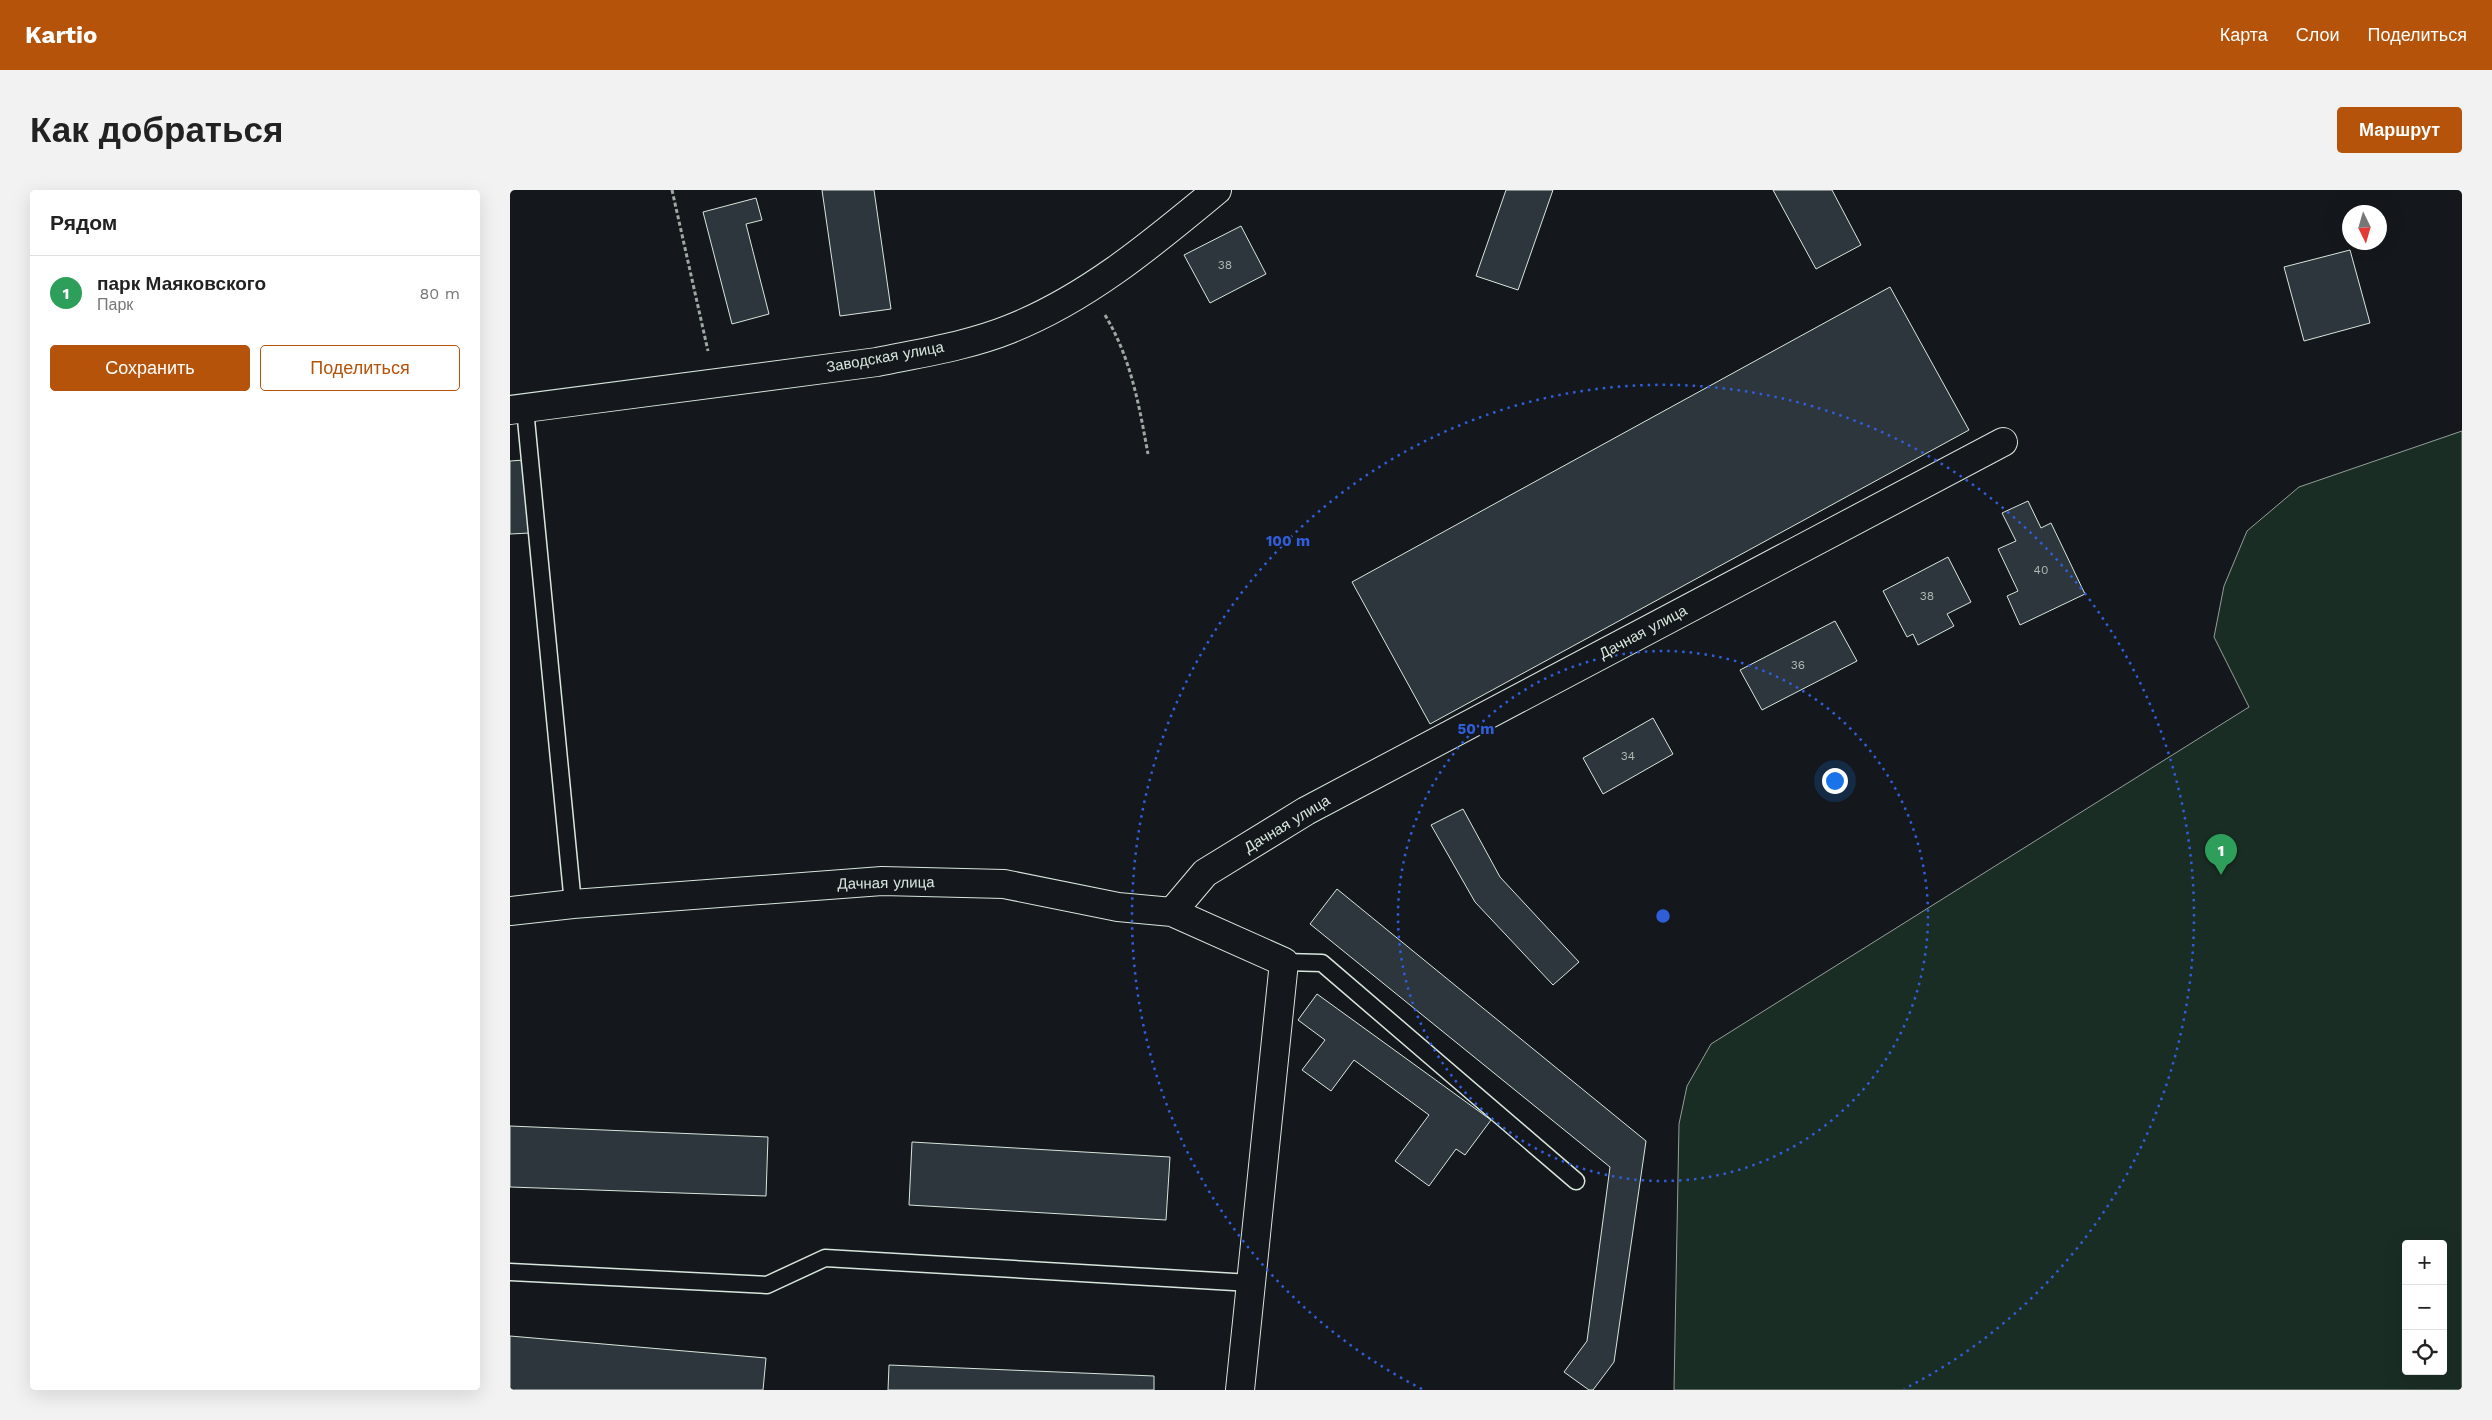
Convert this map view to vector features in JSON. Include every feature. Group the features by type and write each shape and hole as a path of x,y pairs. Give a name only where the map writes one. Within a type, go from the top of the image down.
{"street":[{"name":"Заводская улица","path":"517,410 877,362 1009,330 1087,290 1142,253 1217,190"},
{"name":"Дачная улица","path":"510,911 573,904 882,880 1004,884 1118,907 1172,912 1205,873 1306,811 2003,442"},
{"path":"1172,912 1284,962 1240,1390"}],"lane":[{"path":"517,410 573,904"},
{"path":"1284,962 1322,963 1576,1181"},
{"path":"510,1272 767,1285 825,1258 1251,1283"}],"path":[{"path":"672,190 716,383"},
{"path":"1087,290 1115,333 1128,362 1136,391 1148,454"}],"green space":[{"path":"2462,431 2462,1390 1674,1390 1679,1124 1687,1086 1711,1044 2249,707 2214,637 2224,586 2247,531 2299,487"}],"building":[{"path":"822,190 874,190 891,309 840,316"},
{"path":"1506,190 1553,190 1518,290 1476,276"},
{"path":"1773,190 1832,190 1861,245 1816,269"},
{"path":"756,198 762,220 746,224 769,314 732,324 703,212"},
{"path":"1241,226 1266,274 1210,303 1184,255"},
{"path":"2350,250 2370,323 2304,341 2284,267"},
{"path":"1890,287 1969,430 1430,724 1352,582"},
{"path":"524,460 530,533 510,534 510,461"},
{"path":"2028,501 2041,528 2051,523 2085,594 2020,625 2007,596 2018,591 1998,549 2016,541 2002,513"},
{"path":"1948,557 1971,602 1947,614 1954,626 1918,645 1913,634 1907,637 1883,591"},
{"path":"1835,621 1857,661 1762,710 1740,670"},
{"path":"1653,718 1673,754 1603,794 1583,758"},
{"path":"1463,809 1500,877 1579,962 1553,985 1475,902 1431,825"},
{"path":"1337,889 1646,1141 1614,1362 1593,1390 1589,1390 1564,1372 1587,1341 1610,1167 1310,924"},
{"path":"1317,994 1491,1120 1465,1155 1456,1149 1429,1186 1395,1161 1429,1115 1354,1060 1331,1091 1302,1070 1325,1040 1298,1020"},
{"path":"510,1126 768,1137 766,1196 510,1187"},
{"path":"912,1142 1170,1157 1166,1220 909,1205"},
{"path":"510,1336 766,1358 763,1390 510,1390"},
{"path":"889,1365 1154,1376 1154,1390 888,1390"}],"place":[{"name":"парк Маяковского","path":"2221,875"}]}
